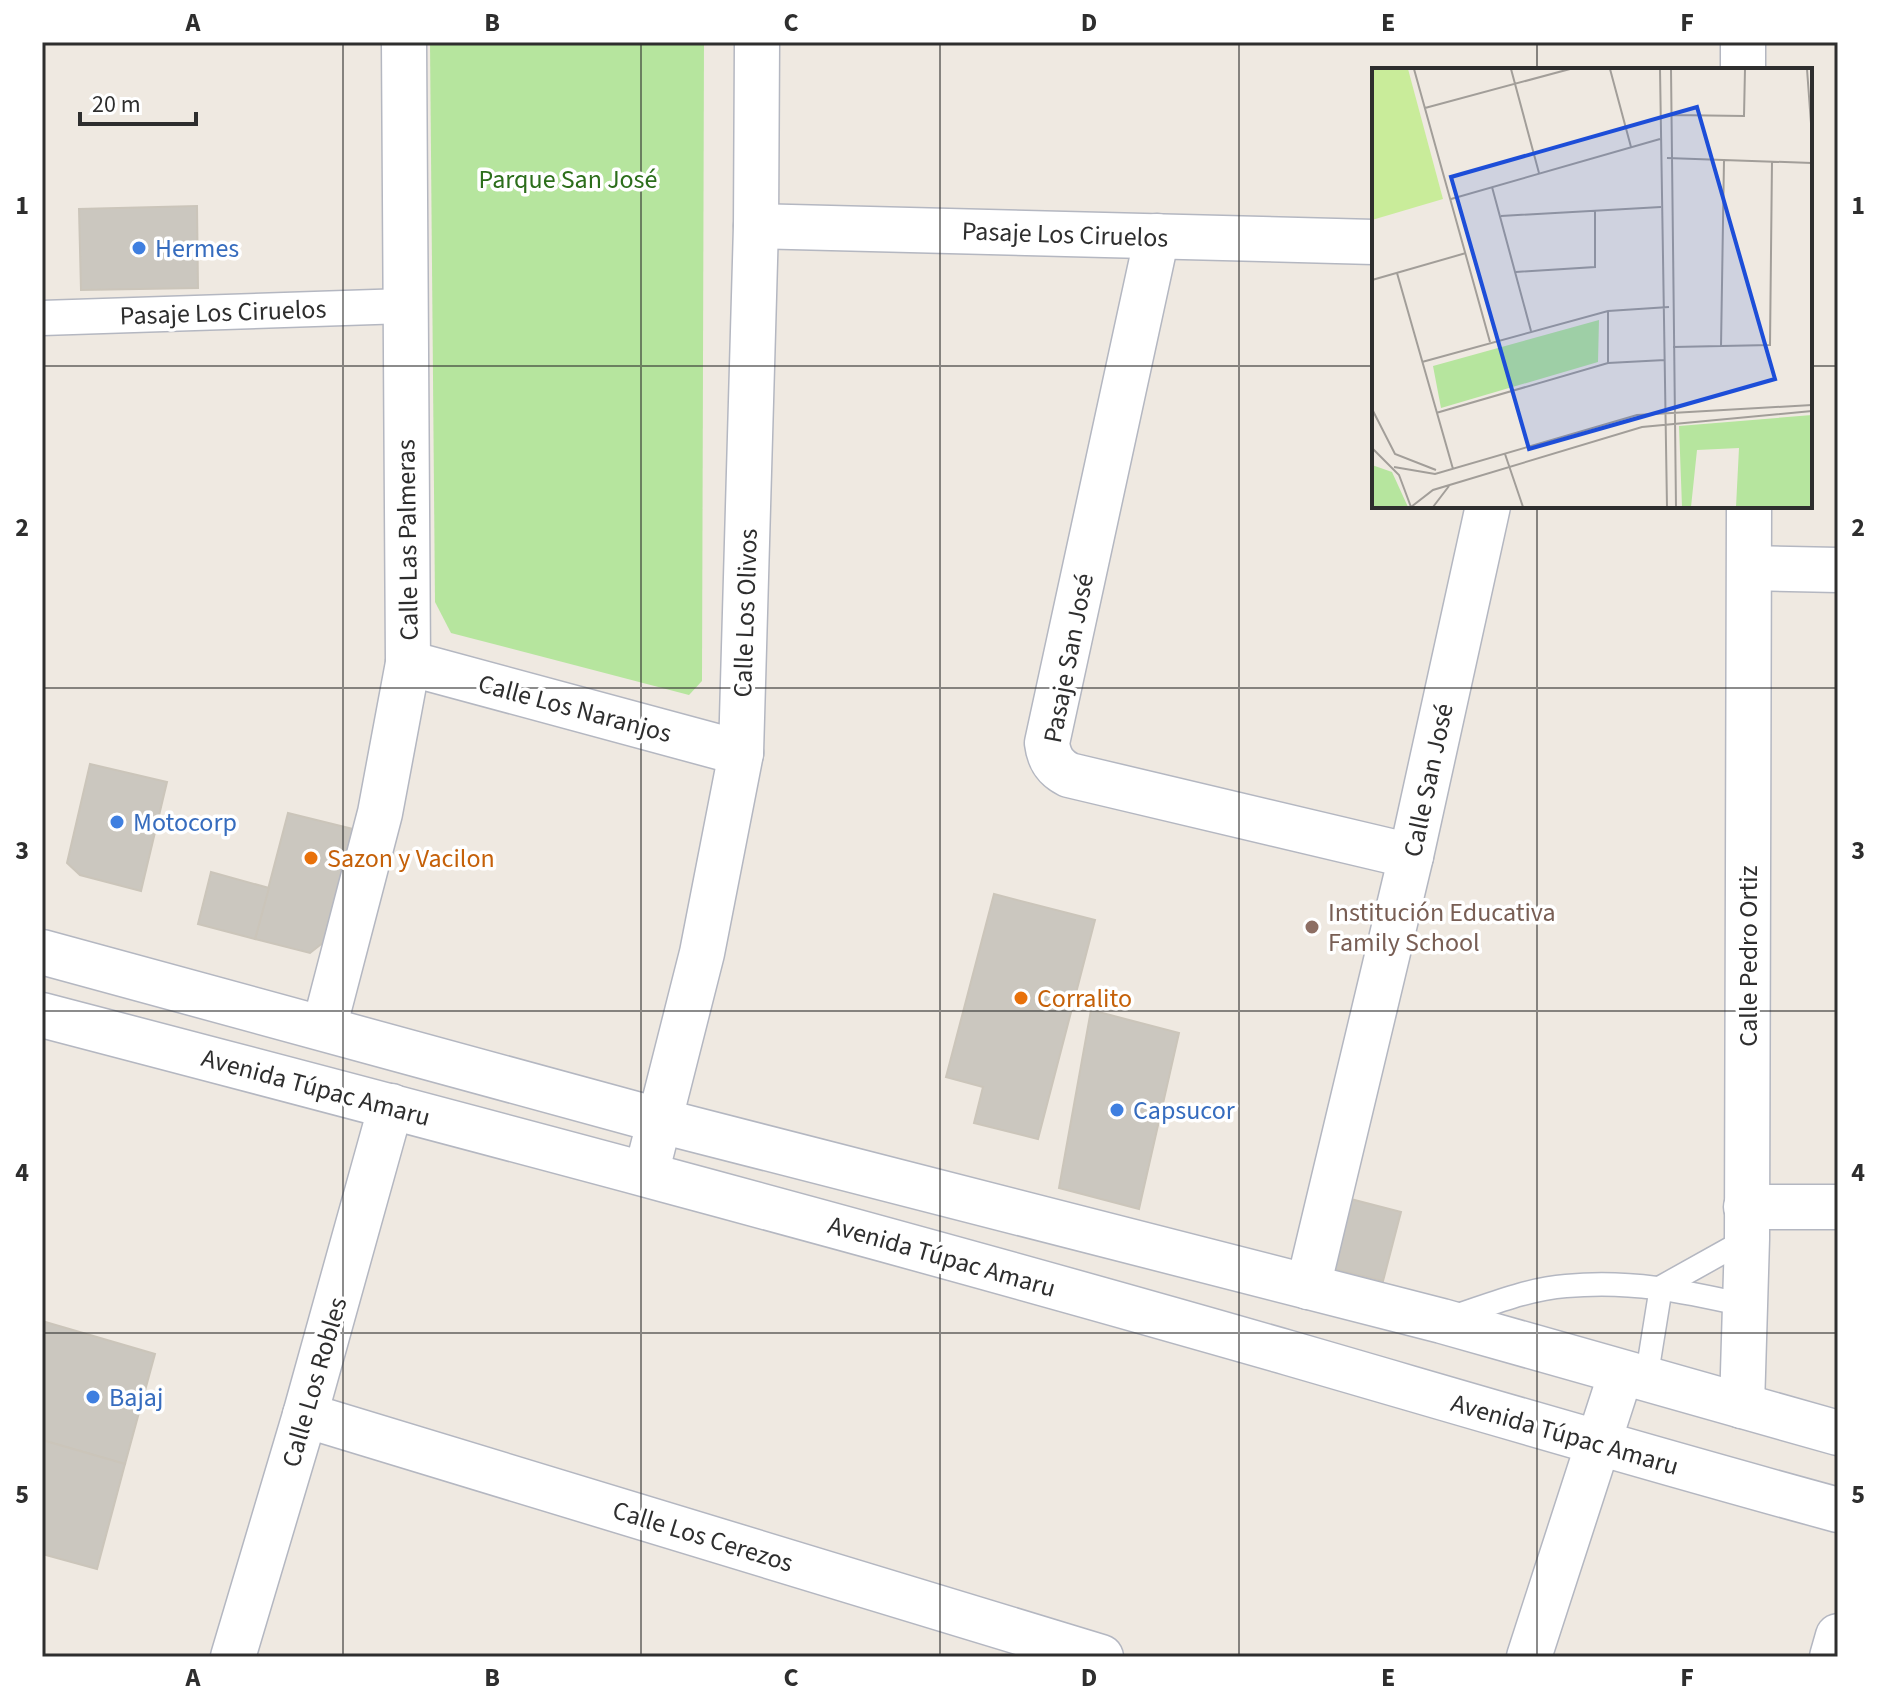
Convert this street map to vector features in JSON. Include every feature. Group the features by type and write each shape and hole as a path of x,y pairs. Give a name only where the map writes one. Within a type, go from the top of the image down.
{"street":[{"name":"Calle Las Palmeras","path":"324,1028 380,813 408,663 404,42"},
{"name":"Calle Los Olivos","path":"646,1174 702,953 741,753 756,226 757,42"},
{"path":"1743,42 1743,68"},
{"name":"Pasaje Los Ciruelos","path":"756,226 1372,242"},
{"name":"Pasaje San José","path":"1157,236 1047,743 1048,753 1053,763 1069,775 1411,856"},
{"name":"Pasaje Los Ciruelos","path":"42,318 405,306"},
{"name":"Calle San José","path":"1308,1287 1411,856 1488,508"},
{"name":"Calle Pedro Ortiz","path":"1742,1406 1747,1223 1749,508"},
{"path":"1750,568 1838,570"},
{"name":"Calle Los Naranjos","path":"408,663 741,753"},
{"path":"42,952 661,1121 1442,1321 1838,1433"},
{"name":"Avenida Túpac Amaru","path":"42,1015 646,1174 1838,1510"},
{"name":"Calle Los Robles","path":"233,1657 305,1415 391,1106"},
{"path":"1747,1223 1838,1207"},
{"path":"1529,1657 1600,1445 1633,1376"},
{"name":"Calle Los Cerezos","path":"305,1415 1101,1657"},
{"path":"1832,1657 1838,1636"}],"lane":[{"path":"1633,1376 1661,1287 1747,1223"},
{"path":"1442,1321 1516,1296 1564,1286 1661,1287 1745,1305"}],"green space":[{"name":"Parque San José","path":"430,42 704,42 702,681 689,695 451,633 435,602"}],"building":[{"name":"Hermes","path":"197,206 198,288 81,290 79,209"},
{"name":"Motocorp","path":"90,764 167,782 141,891 80,875 67,863"},
{"name":"Sazon y Vacilon","path":"288,813 353,829 324,942 310,953 255,939"},
{"path":"211,872 269,888 255,939 198,924"},
{"name":"Corralito","path":"994,894 1095,920 1038,1139 974,1123 983,1087 946,1077"},
{"name":"Capsucor","path":"1091,1010 1179,1033 1139,1209 1059,1188"},
{"path":"1343,1197 1401,1212 1383,1281 1325,1267"},
{"name":"Bajaj","path":"42,1321 155,1354 125,1464 42,1440"},
{"path":"42,1440 125,1464 97,1569 42,1554"}],"place":[{"name":"Hermes","path":"139,248"},
{"name":"Motocorp","path":"117,822"},
{"name":"Sazon y Vacilon","path":"311,858"},
{"name":"Institución Educativa Family School","path":"1312,927"},
{"name":"Corralito","path":"1021,998"},
{"name":"Capsucor","path":"1117,1110"},
{"name":"Bajaj","path":"93,1397"}]}
